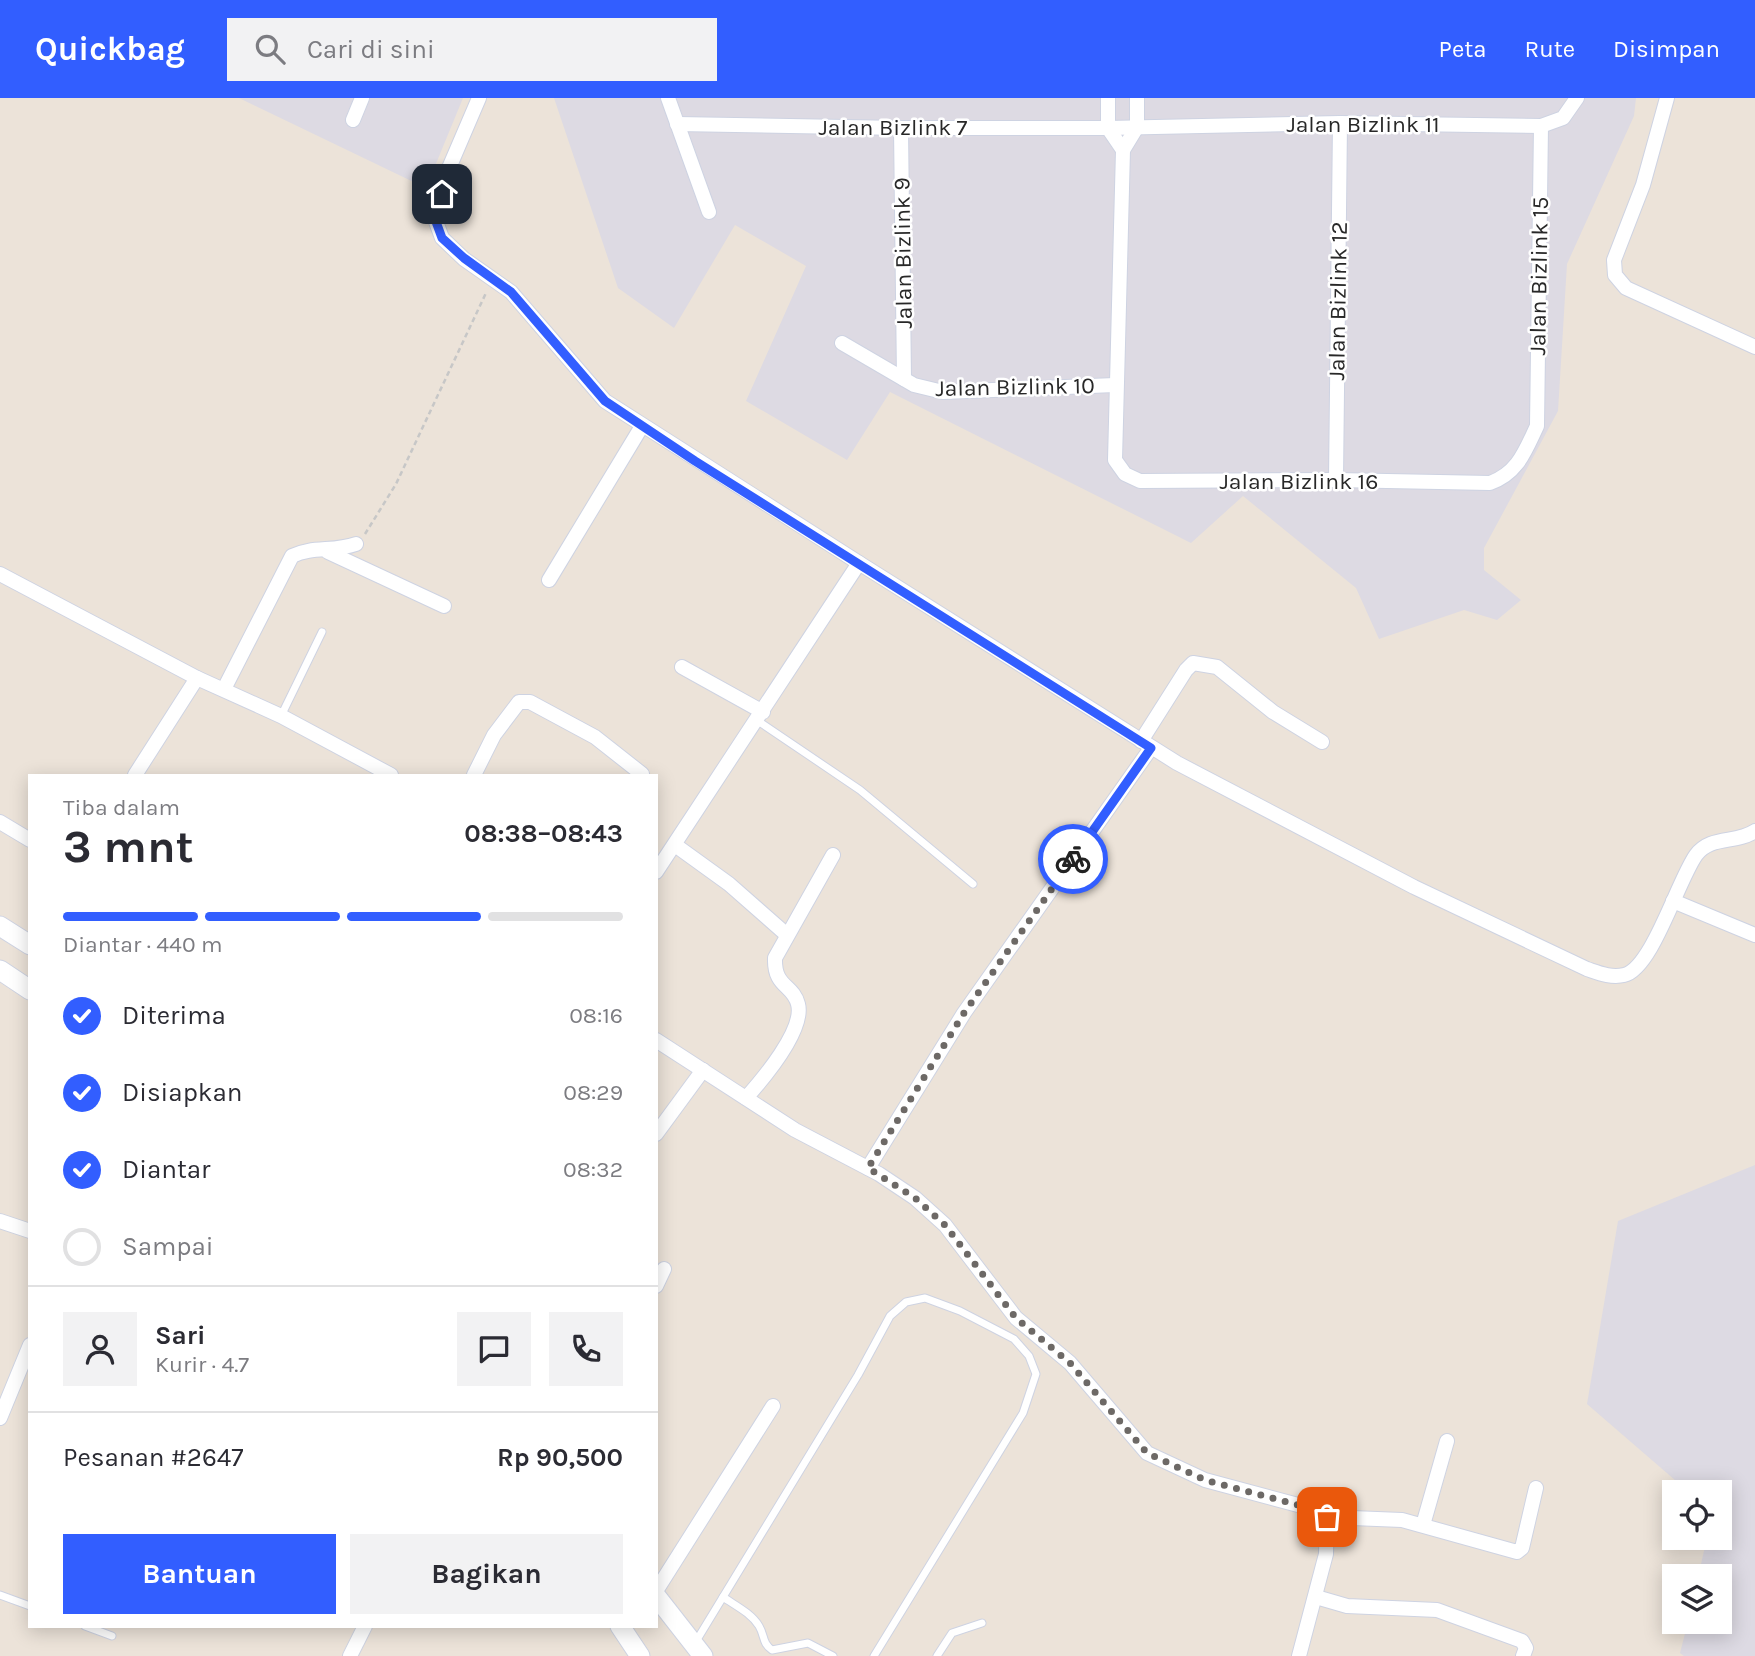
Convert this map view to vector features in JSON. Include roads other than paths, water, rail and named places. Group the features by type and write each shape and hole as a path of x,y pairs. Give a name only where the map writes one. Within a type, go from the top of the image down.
{"main road":[{"path":"0,926 28,944"},
{"path":"0,970 28,989"},
{"path":"658,1597 699,1650"},
{"path":"621,1628 640,1656"}],"street":[{"path":"353,120 362,98"},
{"path":"479,98 449,168 435,219 442,238 528,309 547,336 605,401 1146,745 1414,887 1587,969 1612,976 1627,975 1643,960 1696,855 1707,845 1755,831"},
{"path":"668,98 709,212"},
{"path":"1108,98 1108,128 1124,150 1137,127 1137,98"},
{"path":"1541,126 1563,118 1577,98"},
{"path":"1667,98 1643,185 1614,260 1615,275 1626,288 1755,347"},
{"name":"Jalan Bizlink 11","path":"1108,128 1340,123 1541,126"},
{"name":"Jalan Bizlink 12","path":"1336,480 1340,123"},
{"name":"Jalan Bizlink 7","path":"677,124 1108,128"},
{"name":"Jalan Bizlink 15","path":"1538,426 1541,126"},
{"name":"Jalan Bizlink 9","path":"901,128 904,379"},
{"name":"Jalan Bizlink 16","path":"1124,150 1115,385 1115,460 1125,474 1140,481 1336,480 1490,484 1506,477 1538,426"},
{"name":"Jalan Bizlink 10","path":"842,343 904,379 943,392 1115,385"},
{"path":"549,580 642,426"},
{"path":"224,689 286,563 301,551 340,550 356,544"},
{"path":"323,551 444,606"},
{"path":"658,869 859,564"},
{"path":"0,574 197,678 282,716 389,774"},
{"path":"868,1168 964,1013 1146,745 1186,670 1193,663 1217,667 1273,712 1322,742"},
{"path":"682,667 760,717"},
{"path":"136,774 197,678"},
{"path":"474,774 494,735 519,702 530,702 595,737 642,774"},
{"path":"0,822 28,839"},
{"path":"675,845 729,884 787,935"},
{"path":"746,1098 792,1035 798,1016 798,1003 774,973 775,958 833,855"},
{"path":"1673,901 1755,935"},
{"path":"658,1041 795,1130 868,1168 915,1198 945,1225 1016,1318 1070,1363 1147,1453 1205,1480 1313,1509 1327,1517 1402,1520 1517,1552 1522,1548 1536,1488"},
{"path":"658,1131 703,1070"},
{"path":"0,1222 28,1230"},
{"path":"658,1282 664,1269"},
{"path":"0,1418 28,1350"},
{"path":"658,1591 773,1406"},
{"path":"1423,1525 1447,1441"},
{"path":"1299,1656 1326,1554 1327,1517"},
{"path":"1316,1597 1347,1606 1437,1610 1522,1641 1526,1648 1523,1656"},
{"path":"350,1656 364,1628"}],"lane":[{"path":"282,716 321,632"},
{"path":"760,717 860,790 973,884"},
{"path":"699,1650 723,1597 890,1316 906,1302 925,1298 960,1311 1014,1339 1029,1356 1036,1374 1023,1413 874,1656"},
{"path":"0,1595 28,1605"},
{"path":"723,1597 750,1614 759,1626 764,1645 772,1650 808,1643 833,1656"},
{"path":"937,1656 952,1633 982,1623"},
{"path":"90,1628 112,1636"}]}
